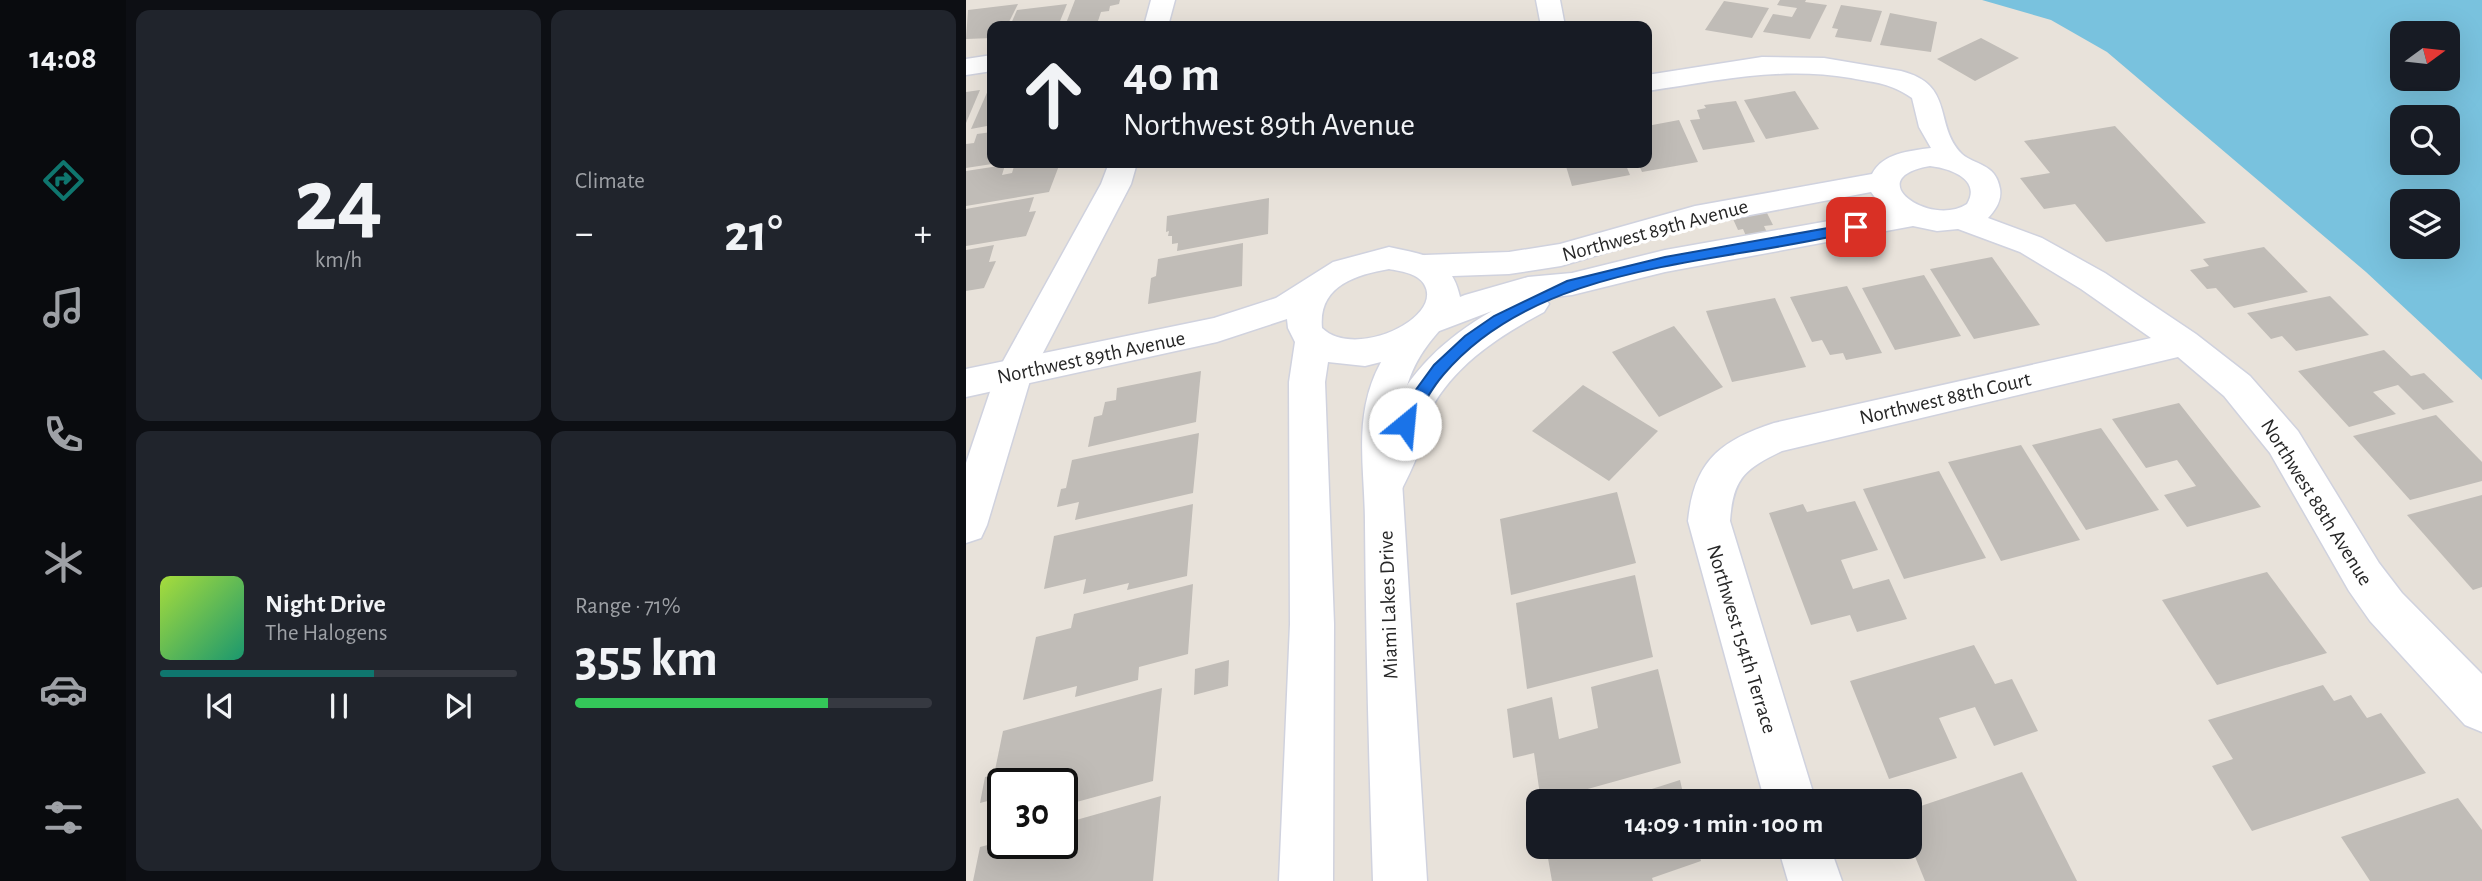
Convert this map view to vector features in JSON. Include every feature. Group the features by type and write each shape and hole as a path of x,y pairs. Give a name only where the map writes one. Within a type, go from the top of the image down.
{"street":[{"path":"1157,21 1163,0"},
{"path":"1548,0 1552,21"},
{"path":"966,67 987,64"},
{"path":"1652,82 1762,65 1824,66 1901,79 1923,93 1933,127 1952,161"},
{"path":"1908,160 1933,127"},
{"path":"1930,157 1952,161 1973,171 1982,180 1987,191 1986,202 1979,211 1960,219 1930,221 1912,216 1887,198 1884,181 1891,168 1908,160 1930,157"},
{"path":"966,525 1014,374 1116,184 1121,168"},
{"name":"Northwest 89th Avenue","path":"1425,266 1509,263 1561,256 1695,216 1884,181"},
{"name":"Northwest 88th Avenue","path":"1986,202 2031,245"},
{"name":"Northwest 89th Avenue","path":"1424,329 1477,303 1528,288 1572,284 1665,261 1912,216"},
{"name":"Northwest 88th Avenue","path":"1960,219 2031,245 2093,281 2184,343 2237,386 2284,442 2364,577 2386,607 2482,708"},
{"path":"1306,881 1312,624 1307,382 1310,336 1303,318 1316,289 1331,276 1369,261 1408,260 1425,266 1442,284 1441,308 1424,329 1382,351 1348,354 1328,349 1310,336"},
{"path":"1385,483 1399,452 1405,424 1420,395 1439,369 1470,340 1499,320 1572,284"},
{"name":"Northwest 89th Avenue","path":"966,383 1217,330 1288,306 1316,289"},
{"name":"Miami Lakes Drive","path":"1400,881 1387,610 1385,483 1379,457 1381,419 1396,362 1424,329"},
{"name":"Northwest 89th Avenue","path":"1217,330 1310,336"},
{"name":"Northwest 88th Court","path":"1718,476 1726,464 1742,451 1774,438 2184,343"},
{"name":"Northwest 154th Terrace","path":"1718,476 1710,496 1709,521 1713,543 1787,789"},
{"path":"1808,859 1815,881"}],"water":[{"path":"1982,0 2482,0 2482,380 2366,272 2107,52 2051,20"}],"building":[{"path":"1075,0 1120,0 1119,4 1110,6 1109,11 1101,12 1098,21 1067,21"},
{"path":"1780,0 1806,0 1805,2 1827,5 1810,39 1763,32 1773,14 1792,17 1797,8 1777,5"},
{"path":"1724,1 1769,8 1752,38 1705,30"},
{"path":"1018,4 1010,21 987,21 987,38 966,39 968,10"},
{"path":"1067,4 1060,21 1012,21 1017,10"},
{"path":"1841,5 1882,11 1871,42 1835,37 1838,29 1832,28"},
{"path":"1890,13 1937,22 1931,52 1880,45"},
{"path":"1981,38 2019,58 1975,81 1937,59"},
{"path":"980,90 966,123 966,92"},
{"path":"1795,91 1819,129 1766,139 1744,100"},
{"path":"987,93 987,126 971,129"},
{"path":"1736,101 1755,142 1703,150 1690,120 1700,119 1697,110 1706,108 1704,105"},
{"path":"1679,120 1698,162 1642,172 1640,168 1652,168 1652,125"},
{"path":"2115,126 2206,223 2106,242 2075,204 2044,209 2020,178 2050,173 2024,141"},
{"path":"987,133 987,165 966,168 966,144 974,143 977,134"},
{"path":"1004,168 1002,175 1012,173 1014,168 1058,168 1049,192 966,206 966,171"},
{"path":"1567,168 1627,168 1630,175 1572,186"},
{"path":"1034,197 1029,212 1036,211 1026,236 966,246 966,209"},
{"path":"1269,198 1268,234 1177,251 1178,243 1172,244 1172,236 1168,236 1169,231 1166,232 1167,216"},
{"path":"1767,213 1773,225 1764,226 1770,239 1749,243 1743,229 1738,230 1733,219"},
{"path":"1243,243 1242,286 1148,304 1151,278 1156,276 1158,259"},
{"path":"994,245 989,262 996,261 984,288 966,291 966,250"},
{"path":"2264,247 2308,292 2234,308 2216,288 2207,289 2190,270 2209,266 2203,259"},
{"path":"1992,257 2040,325 1974,339 1930,269"},
{"path":"1924,275 1961,336 1895,350 1862,288"},
{"path":"1847,286 1882,353 1846,360 1843,353 1830,355 1822,340 1812,342 1790,297"},
{"path":"2330,296 2369,335 2296,351 2282,336 2271,339 2247,313"},
{"path":"1775,298 1806,367 1732,382 1706,311"},
{"path":"1674,326 1723,387 1659,417 1612,352"},
{"path":"2384,350 2411,376 2424,373 2454,402 2423,410 2398,385 2373,392 2396,414 2349,427 2298,371"},
{"path":"1201,371 1196,422 1088,447 1094,417 1102,415 1105,402 1116,400 1117,388"},
{"path":"1583,385 1658,431 1609,481 1532,431"},
{"path":"2179,403 2261,507 2187,527 2164,495 2196,486 2177,460 2146,468 2112,419"},
{"path":"2436,415 2482,462 2482,481 2410,500 2353,436"},
{"path":"2101,428 2159,510 2086,530 2032,445"},
{"path":"1199,433 1193,493 1075,520 1079,502 1057,507 1061,489 1066,488 1072,460"},
{"path":"2021,445 2080,540 2001,561 1948,462"},
{"path":"1939,471 1986,558 1904,579 1863,489"},
{"path":"1617,492 1636,563 1511,595 1500,519"},
{"path":"2482,495 2482,587 2473,590 2407,515"},
{"path":"1855,501 1878,550 1841,560 1853,589 1889,579 1907,619 1857,632 1850,615 1811,625 1769,513 1803,504 1807,512"},
{"path":"1193,504 1187,576 1127,590 1129,583 1083,594 1086,579 1044,589 1054,536"},
{"path":"2267,572 2327,653 2217,685 2162,600"},
{"path":"1635,575 1653,657 1527,689 1516,603"},
{"path":"1193,584 1188,654 1139,667 1138,680 1075,697 1077,686 1023,700 1036,637 1071,628 1074,614"},
{"path":"1974,645 1995,684 2012,679 2038,731 1994,746 1975,707 1939,718 1957,758 1889,779 1850,681"},
{"path":"1229,660 1228,686 1194,695 1195,669"},
{"path":"1658,669 1681,763 1588,789 1539,789 1534,753 1513,758 1507,709 1552,697 1559,739 1598,728 1591,687"},
{"path":"2323,685 2334,701 2351,695 2367,718 2381,713 2426,773 2252,831 2212,766 2233,759 2208,720"},
{"path":"1162,688 1153,781 1078,802 1078,768 995,768 1003,731"},
{"path":"2022,772 2077,881 1925,881 1916,859 1922,859 1922,806"},
{"path":"985,777 987,801 980,803"},
{"path":"1680,780 1682,789 1652,789"},
{"path":"1161,796 1153,881 973,881 980,847 987,845 987,859 1078,859 1078,819"},
{"path":"2458,798 2482,830 2482,881 2370,881 2341,837"},
{"path":"1548,859 1701,861 1652,878 1653,881 1552,881"}],"route":[{"path":"1405,424 1420,395 1439,369 1470,340 1499,320 1572,284 1665,261 1856,227"}]}
